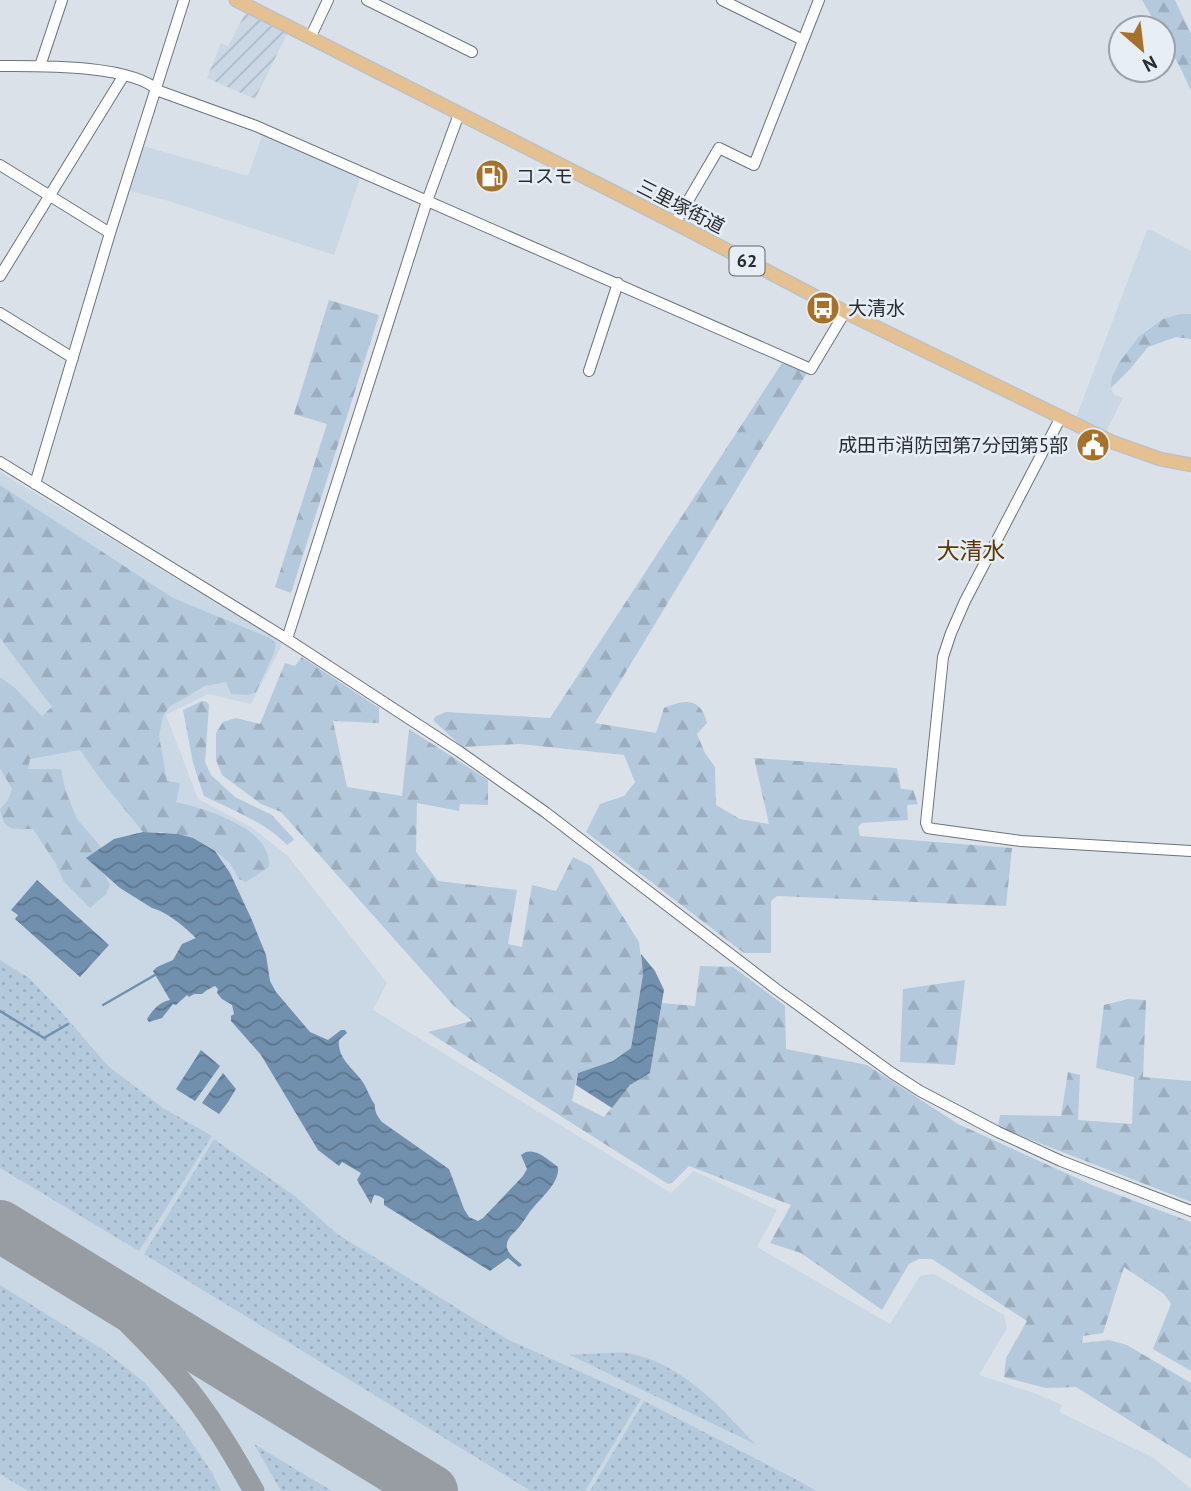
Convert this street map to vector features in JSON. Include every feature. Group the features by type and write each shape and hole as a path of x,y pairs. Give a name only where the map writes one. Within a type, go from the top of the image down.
{"main road":[{"name":"三里塚街道","path":"236,0 845,312 1112,442 1160,459 1191,465"}],"street":[{"path":"40,66 62,0"},
{"path":"35,484 110,233 184,0"},
{"path":"310,38 328,0"},
{"path":"367,0 472,52"},
{"path":"722,0 803,40"},
{"path":"675,223 719,148 754,165 820,0"},
{"path":"0,66 40,66 107,71 124,75 159,91 256,126 811,369 845,312"},
{"path":"0,275 124,75"},
{"path":"287,639 427,201 459,114"},
{"path":"0,165 110,233"},
{"path":"589,371 618,283"},
{"path":"0,313 73,358"},
{"path":"1061,417 965,601 948,640 943,657 926,823 934,830 1021,841 1191,851"},
{"path":"0,462 287,639 460,752 545,812 776,989 920,1091 1061,1161 1191,1211"}],"shaded area":[{"path":"246,12 287,34 255,99 207,78 221,43 228,46"},
{"path":"262,136 360,178 334,255 169,201 130,191 143,146 248,176"},
{"path":"1147,230 1191,251 1191,314 1180,314 1147,329 1139,336 1120,363 1111,388 1114,394 1123,398 1105,434 1076,418"},
{"path":"0,472 283,643 251,704 208,694 166,715 198,799 251,827 288,856 387,983 373,1010 671,1193 694,1171 777,1210 757,1247 890,1324 920,1276 934,1274 1004,1315 1007,1328 979,1375 1062,1405 1059,1412 1154,1458 1191,1491 0,1491"}],"green space":[{"path":"1142,0 1175,0 1191,34 1191,91 1177,62 1177,14 1150,14"},
{"path":"329,300 379,315 291,593 275,587 327,424 294,414"},
{"path":"1191,314 1191,339 1176,337 1148,347 1111,388 1112,377 1119,363 1139,336 1163,319"},
{"path":"782,363 807,373 595,723 656,733 664,708 685,702 696,704 701,708 707,723 697,734 715,767 716,805 740,819 769,824 754,758 897,768 901,789 913,790 918,804 907,805 908,820 862,823 858,827 860,836 1012,848 1006,906 777,896 771,901 771,953 744,953 586,832 600,804 624,796 635,782 624,755 520,744 462,747 433,720 446,712 550,718"},
{"path":"0,485 173,598 270,638 276,644 256,692 248,695 231,694 226,682 205,686 169,707 163,716 159,736 167,781 180,783 176,802 219,815 249,831 260,841 267,853 269,867 246,882 239,879 230,863 215,851 162,832 143,832 80,750 30,759 28,769 61,769 65,789 77,819 102,848 87,858 104,874 110,885 106,894 90,908 64,882 56,864 33,829 10,828 4,822 0,809 8,800 12,789 0,768 0,677 15,688 42,716 52,707 0,638"},
{"path":"302,657 379,708 379,723 333,721 347,787 402,796 409,729 488,780 488,805 460,804 459,811 417,803 416,852 438,881 517,890 508,944 522,947 532,885 556,891 573,857 591,866 639,942 643,974 631,1048 613,1061 578,1073 572,1101 604,1117 630,1085 650,1073 662,1003 695,1006 700,966 733,967 785,1006 786,1049 867,1065 958,1124 1092,1185 1191,1222 1191,1371 1153,1349 1171,1304 1164,1294 1124,1267 1103,1333 1083,1336 1082,1343 1109,1340 1127,1345 1191,1383 1191,1459 1076,1387 1046,1388 1004,1377 1006,1358 1027,1321 932,1259 919,1259 909,1264 882,1310 801,1253 770,1243 791,1205 689,1166 668,1184 428,1032 472,1021 453,1005 281,812 261,804 222,775 216,760 216,733 223,722 236,718 260,724 285,663 295,666"},
{"path":"202,701 209,705 205,762 211,775 235,797 272,815 294,840 287,845 258,823 204,796 193,763 183,710"},
{"path":"0,960 29,978 108,1066 163,1108 212,1136 139,1251 0,1168"},
{"path":"965,980 955,1065 900,1062 903,989"},
{"path":"1128,999 1146,1000 1143,1077 1191,1081 1191,1202 998,1127 1000,1115 1061,1116 1068,1072 1080,1075 1078,1120 1132,1124 1134,1077 1096,1068 1104,1005"},
{"path":"214,1139 296,1197 337,1234 507,1339 641,1399 585,1491 531,1491 144,1254"},
{"path":"0,1285 105,1351 145,1383 182,1428 221,1491 28,1491 0,1474"},
{"path":"627,1353 647,1358 682,1376 713,1401 755,1444 570,1355"},
{"path":"644,1401 799,1481 816,1491 590,1491"},
{"path":"254,1444 332,1491 281,1491"}],"water":[{"path":"143,832 178,834 193,838 215,851 230,873 251,918 266,955 270,981 276,992 310,1032 328,1040 345,1030 347,1033 339,1040 341,1053 364,1084 379,1118 449,1169 469,1217 478,1221 483,1218 523,1176 527,1169 521,1155 526,1152 540,1154 558,1167 553,1184 507,1241 508,1251 522,1265 519,1267 508,1258 490,1271 384,1205 384,1199 379,1196 374,1195 371,1204 357,1180 361,1173 342,1162 339,1166 318,1150 261,1055 231,1021 234,1014 232,1005 222,999 215,986 202,994 189,997 187,995 176,1005 173,1004 162,1018 149,1022 147,1019 154,1010 170,1000 153,971 173,960 182,944 196,938 170,916 120,888 86,858 114,839"},
{"path":"37,880 109,945 80,977 15,919 18,915 11,910"},
{"path":"641,954 655,971 664,990 650,1073 630,1085 612,1108 576,1085 578,1073 613,1061 631,1048 643,974"},
{"path":"201,1050 220,1066 195,1101 176,1089"},
{"path":"223,1073 236,1089 219,1114 202,1103"}],"waterway":[{"path":"103,1005 155,975"},
{"path":"0,1011 44,1038 68,1024"}],"taxiway":[{"path":"73,1271 141,1337 191,1392 229,1447 254,1491"}],"runway":[{"path":"0,1226 432,1491"}],"place":[{"name":"コスモ","path":"492,176"},
{"name":"大清水","path":"823,308"},
{"name":"成田市消防団第7分団第5部","path":"1093,445"}],"district":[{"name":"大清水","path":"971,551"}]}
